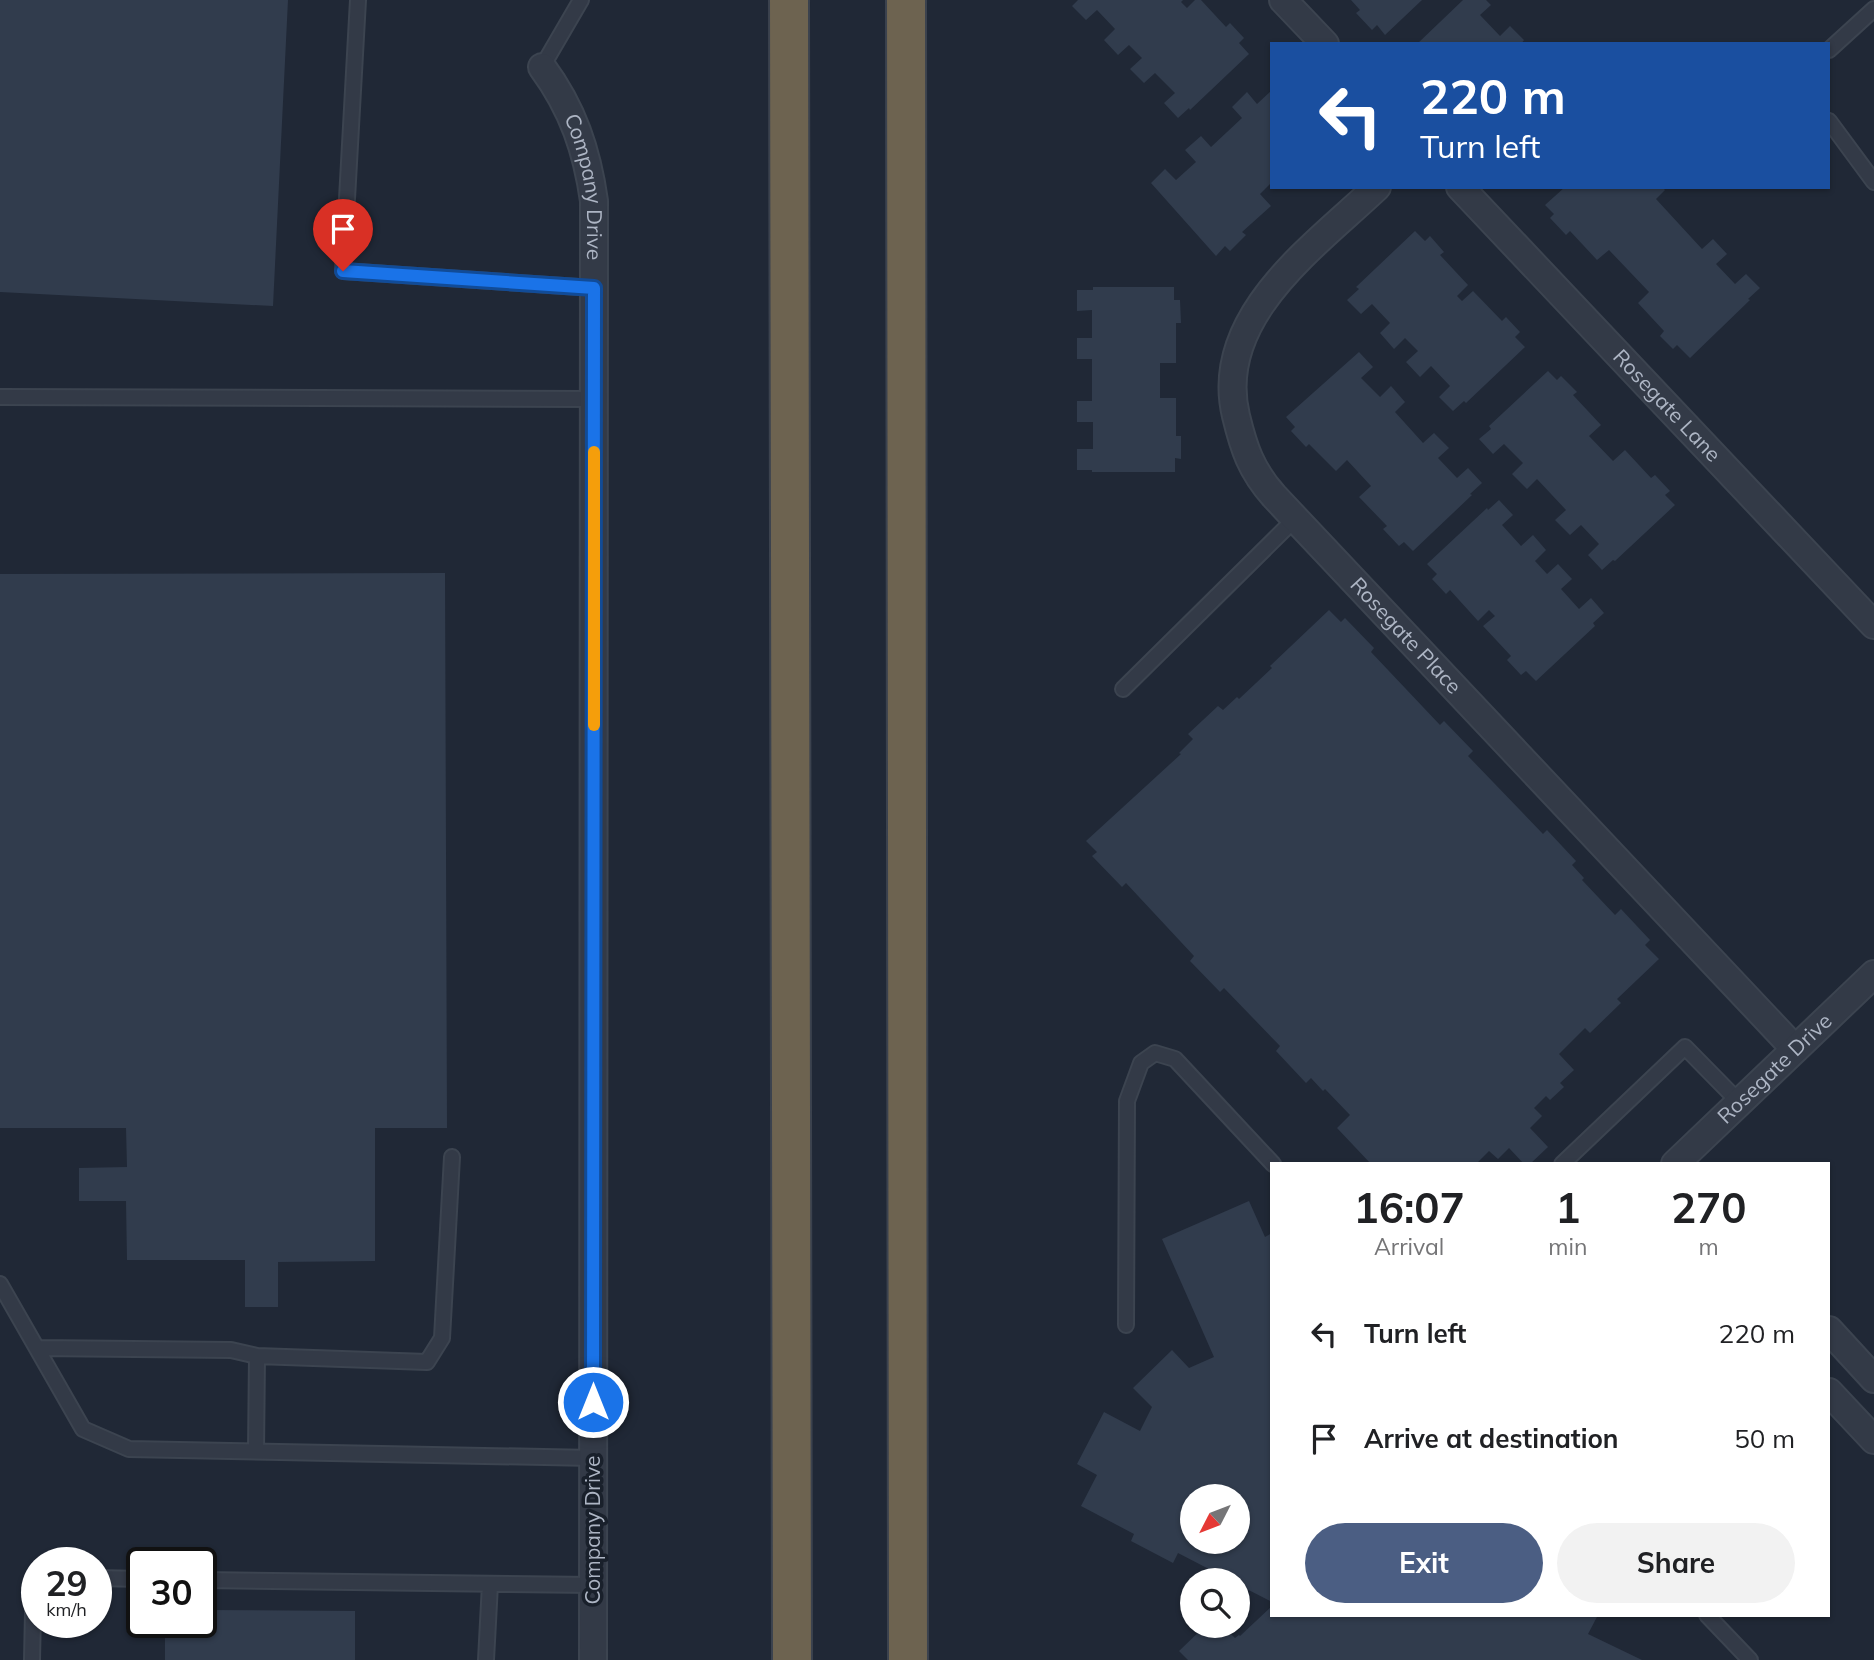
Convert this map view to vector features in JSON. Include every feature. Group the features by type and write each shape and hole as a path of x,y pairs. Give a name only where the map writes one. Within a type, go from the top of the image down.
{"highway":[{"path":"789,0 792,1660"},
{"path":"906,0 908,1660"}],"street":[{"path":"1283,0 1323,42"},
{"name":"Company Drive","path":"542,68 578,128 594,201 593,1660"},
{"name":"Rosegate Place","path":"1375,189 1273,286 1250,321 1237,354 1233,407 1245,451 1265,486 1295,519 1795,1049"},
{"name":"Rosegate Lane","path":"1463,189 1874,625"},
{"name":"Rosegate Drive","path":"1677,1162 1874,974"},
{"path":"1830,1332 1874,1379"},
{"path":"1830,1393 1874,1440"}],"lane":[{"path":"358,0 343,271 594,288"},
{"path":"542,68 581,0"},
{"path":"1830,49 1874,9"},
{"path":"1830,122 1874,182"},
{"path":"0,397 594,399"},
{"path":"1124,689 1295,519"},
{"path":"1564,1162 1685,1047 1739,1102"},
{"path":"1126,1325 1127,1101 1141,1063 1155,1053 1175,1059 1271,1162"},
{"path":"38,1348 230,1350 257,1356 427,1362 442,1338 452,1157"},
{"path":"0,1284 83,1429 129,1449 593,1458"},
{"path":"256,1451 257,1356"},
{"path":"217,1580 593,1585"},
{"path":"486,1660 490,1584"},
{"path":"1709,1617 1750,1660"},
{"path":"33,1638 33,1660"}],"building":[{"path":"0,0 288,0 273,306 0,292"},
{"path":"1078,0 1183,0 1181,2 1187,8 1195,0 1201,0 1226,27 1230,23 1244,38 1239,43 1249,54 1178,118 1164,103 1175,93 1155,73 1144,83 1130,69 1142,58 1129,45 1118,55 1104,40 1115,29 1097,10 1086,20 1072,6"},
{"path":"1351,0 1422,0 1385,35 1377,25 1372,30 1356,13 1360,10"},
{"path":"1463,0 1486,0 1491,5 1480,15 1500,36 1510,26 1524,40 1522,42 1419,42"},
{"path":"1247,92 1257,104 1270,92 1270,184 1260,194 1271,206 1242,232 1246,235 1230,251 1225,246 1216,256 1151,183 1165,169 1176,180 1196,162 1185,150 1201,136 1211,147 1242,118 1232,107"},
{"path":"1563,189 1664,189 1656,199 1702,249 1713,239 1727,254 1716,264 1735,284 1746,274 1760,288 1690,358 1677,345 1673,349 1660,336 1664,331 1638,303 1649,292 1609,250 1597,260 1570,231 1566,235 1550,218 1554,214 1545,205"},
{"path":"1415,231 1425,241 1430,236 1444,252 1440,255 1468,285 1457,296 1462,301 1473,291 1502,321 1506,317 1520,332 1515,337 1525,347 1466,403 1464,401 1453,411 1439,397 1450,386 1431,366 1420,377 1406,362 1418,351 1405,338 1394,349 1380,333 1390,323 1372,304 1361,314 1347,300 1359,289 1356,287"},
{"path":"1093,287 1174,287 1174,300 1180,300 1181,323 1176,323 1176,363 1160,363 1160,398 1176,398 1176,436 1181,436 1181,459 1175,458 1175,472 1077,470 1077,449 1093,449 1093,422 1077,422 1077,401 1092,401 1092,359 1077,359 1077,338 1092,338 1092,310 1077,311 1077,290 1093,290"},
{"path":"1359,352 1373,367 1361,378 1380,397 1391,386 1405,402 1395,412 1423,443 1434,433 1449,448 1438,458 1457,478 1468,468 1482,483 1413,551 1404,542 1399,546 1383,529 1387,526 1359,497 1371,486 1347,460 1336,471 1309,444 1306,447 1291,431 1295,427 1286,417"},
{"path":"1548,371 1557,380 1561,376 1577,392 1573,395 1601,425 1589,436 1613,461 1625,450 1651,478 1655,475 1670,491 1665,495 1675,505 1602,570 1588,555 1599,544 1581,525 1570,535 1555,520 1566,510 1537,479 1527,489 1512,474 1523,463 1504,444 1493,454 1479,439 1491,429 1489,426"},
{"path":"1499,500 1513,515 1502,525 1521,546 1533,535 1546,550 1535,561 1547,574 1558,564 1572,579 1561,589 1579,609 1591,598 1604,613 1593,623 1595,626 1536,681 1526,671 1521,675 1507,660 1511,656 1483,626 1495,616 1489,610 1478,621 1450,590 1446,594 1432,579 1437,574 1427,564"},
{"path":"445,573 447,1128 375,1128 375,1261 278,1262 278,1307 245,1307 245,1260 127,1260 126,1201 79,1201 79,1168 127,1167 126,1128 0,1128 0,574"},
{"path":"1329,610 1341,622 1345,618 1374,648 1371,652 1440,725 1444,721 1473,751 1468,756 1543,834 1547,830 1576,861 1572,865 1584,878 1582,880 1615,915 1621,909 1650,940 1645,945 1659,959 1617,999 1621,1003 1590,1033 1585,1028 1559,1054 1574,1070 1560,1083 1564,1087 1550,1100 1546,1096 1534,1108 1542,1116 1530,1128 1548,1147 1532,1162 1522,1162 1509,1148 1498,1159 1489,1151 1478,1162 1369,1162 1337,1128 1350,1115 1311,1078 1306,1083 1276,1051 1280,1046 1224,988 1220,992 1190,961 1194,956 1126,883 1122,887 1092,856 1097,852 1086,841 1181,754 1179,753 1193,739 1188,734 1218,706 1223,710 1237,697 1239,699 1272,668 1270,666"},
{"path":"1249,1201 1265,1237 1270,1234 1270,1601 1250,1591 1250,1568 1207,1568 1178,1553 1173,1563 1131,1541 1134,1534 1081,1506 1097,1475 1077,1464 1104,1412 1140,1431 1152,1407 1133,1388 1172,1350 1189,1368 1214,1357 1162,1239"},
{"path":"1270,1608 1270,1617 1597,1617 1588,1634 1642,1660 1188,1660 1179,1651 1193,1638 1250,1638 1250,1627"},
{"path":"217,1610 355,1611 355,1660 165,1660 165,1638 217,1638"}],"slow traffic":[{"path":"594,452 594,725"}],"route":[{"path":"343,271 594,288 593,1402"}]}
